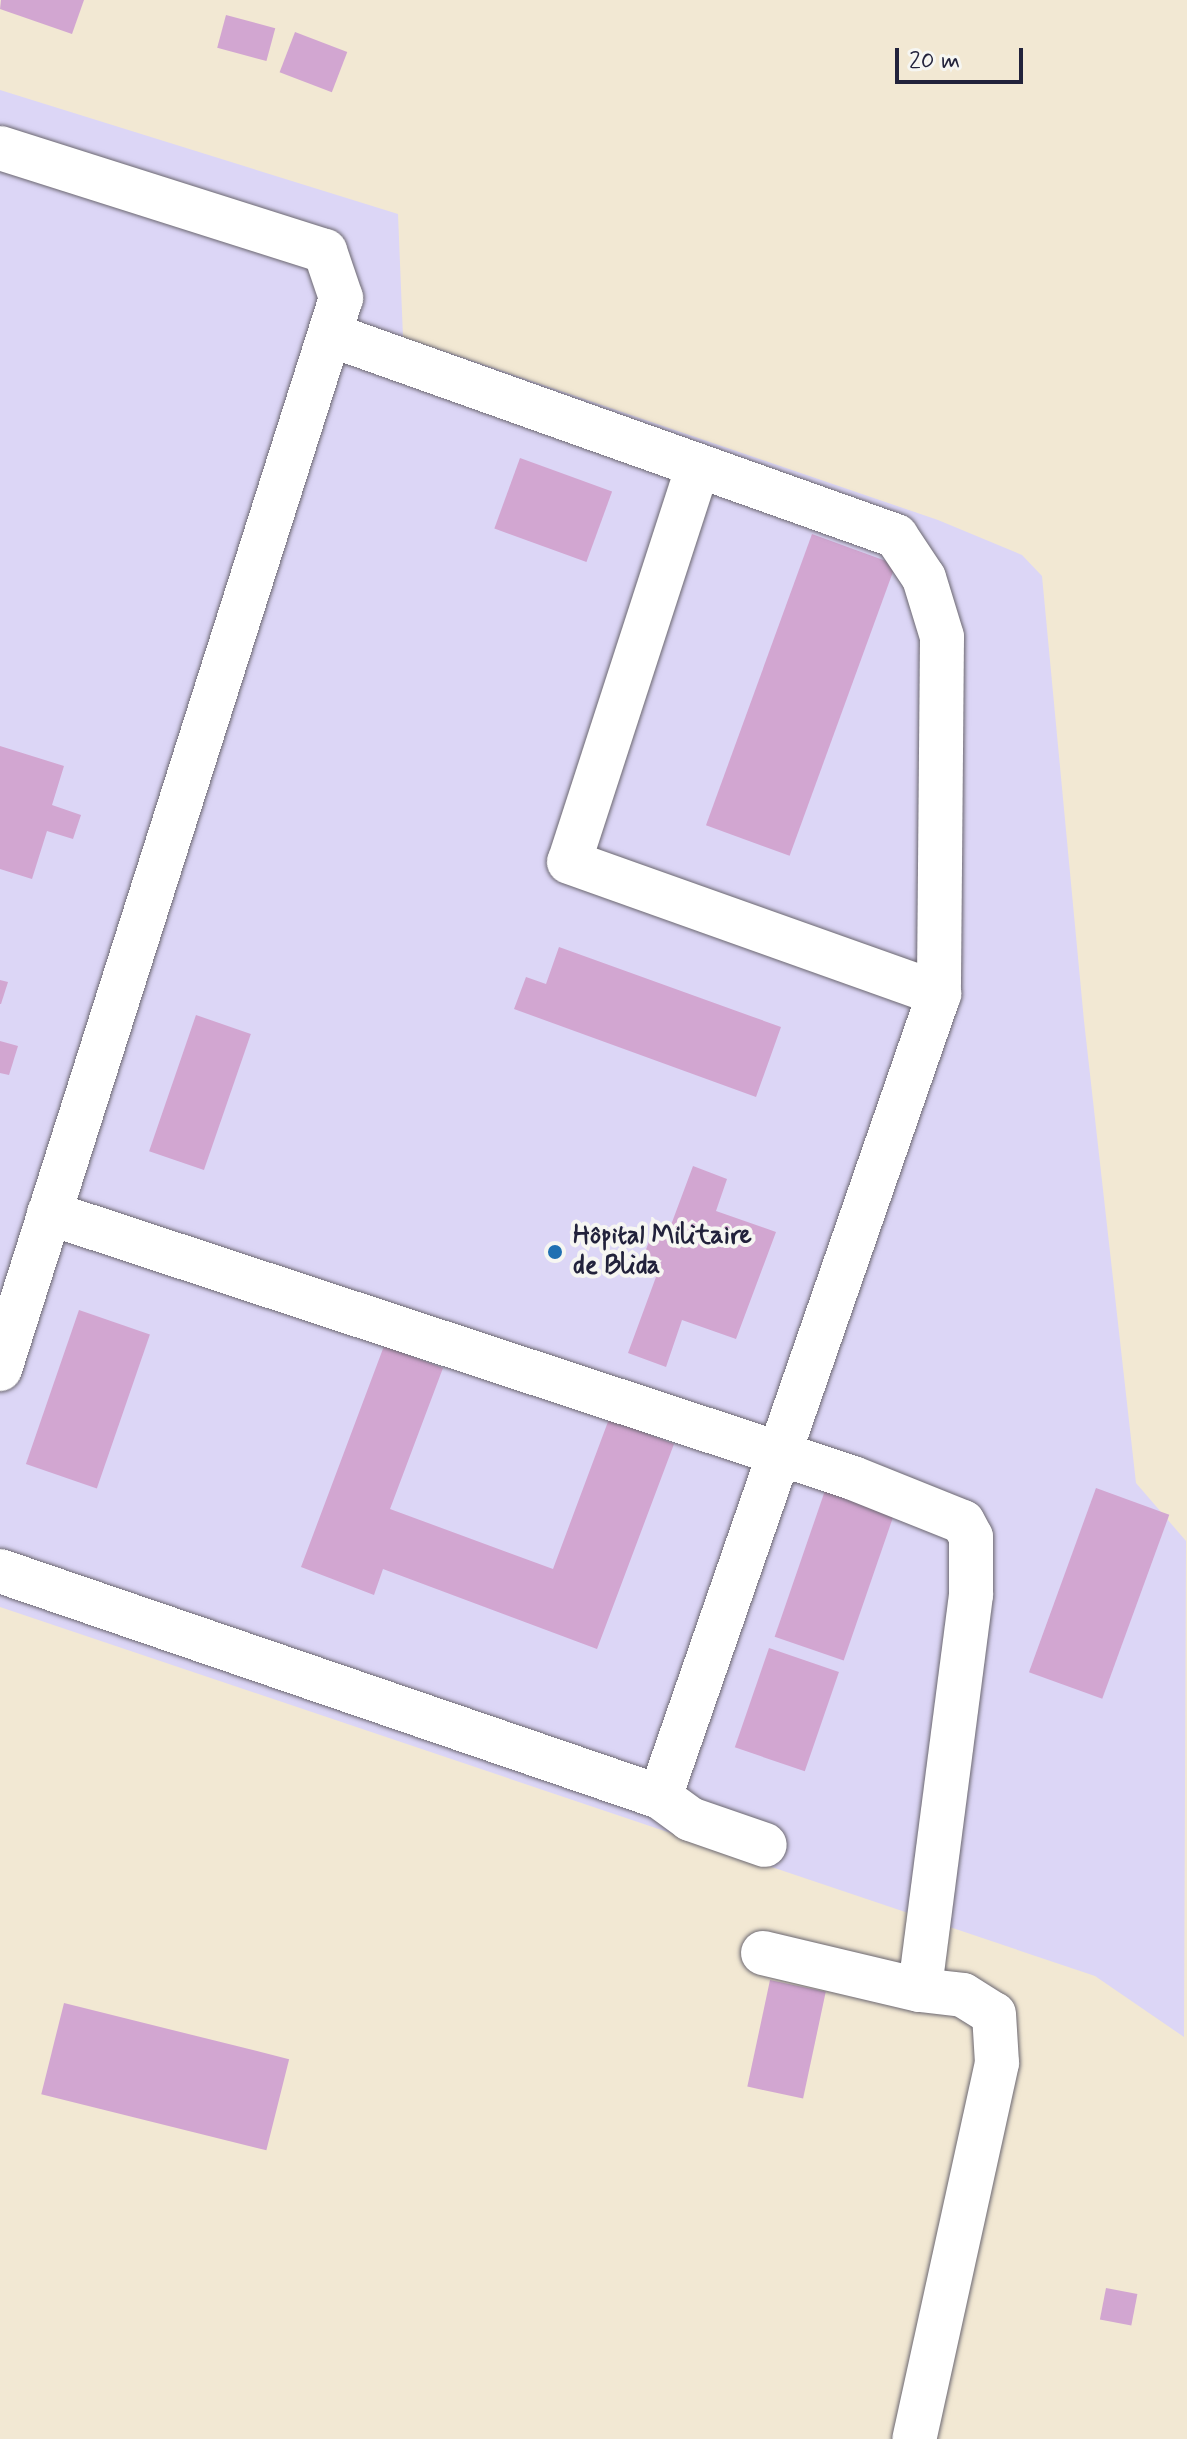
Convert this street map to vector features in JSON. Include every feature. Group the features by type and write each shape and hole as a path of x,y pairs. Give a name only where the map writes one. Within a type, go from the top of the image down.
{"lane":[{"path":"0,148 325,251 341,298 0,1369"},
{"path":"331,335 896,536 924,578 942,637 939,994 660,1797"},
{"path":"698,466 569,862 939,994"},
{"path":"49,1213 778,1453 930,1505 963,1522 971,1537 969,1610 920,1990"},
{"path":"0,1571 660,1797 690,1819 765,1845"},
{"path":"763,1953 920,1990 963,1995 994,2014 997,2063 914,2439"}],"shaded area":[{"name":"Hôpital Militaire de Blida","path":"0,90 398,214 403,337 938,520 1022,555 1042,576 1084,1021 1136,1483 1186,1541 1184,2037 1095,1976 0,1607"}],"building":[{"path":"1,0 84,0 72,34 0,9"},
{"path":"226,15 275,28 266,61 217,48"},
{"path":"295,32 347,52 332,92 280,72"},
{"path":"520,458 612,492 586,562 494,528"},
{"path":"812,534 896,564 790,856 706,825"},
{"path":"0,746 64,766 52,805 81,815 73,839 47,831 32,879 0,869"},
{"path":"559,947 781,1027 756,1097 514,1009 526,977 546,984"},
{"path":"0,980 8,982 1,1004 0,1004"},
{"path":"196,1015 251,1034 204,1170 149,1151"},
{"path":"0,1041 18,1046 9,1075 0,1073"},
{"path":"693,1166 727,1179 716,1211 776,1232 736,1339 682,1320 666,1367 628,1353 656,1277 638,1271 654,1228 668,1233"},
{"path":"79,1310 150,1334 97,1489 26,1464"},
{"path":"384,1346 443,1368 390,1509 553,1569 609,1419 674,1444 597,1649 383,1569 374,1595 301,1567"},
{"path":"830,1476 899,1500 844,1661 775,1637"},
{"path":"1096,1488 1169,1515 1102,1699 1029,1672"},
{"path":"769,1648 839,1672 805,1771 735,1747"},
{"path":"770,1980 826,1992 803,2098 747,2087"},
{"path":"64,2003 289,2059 266,2150 41,2094"},
{"path":"1106,2288 1137,2294 1131,2326 1100,2319"}],"place":[{"name":"Hôpital Militaire de Blida","path":"555,1252"}]}
